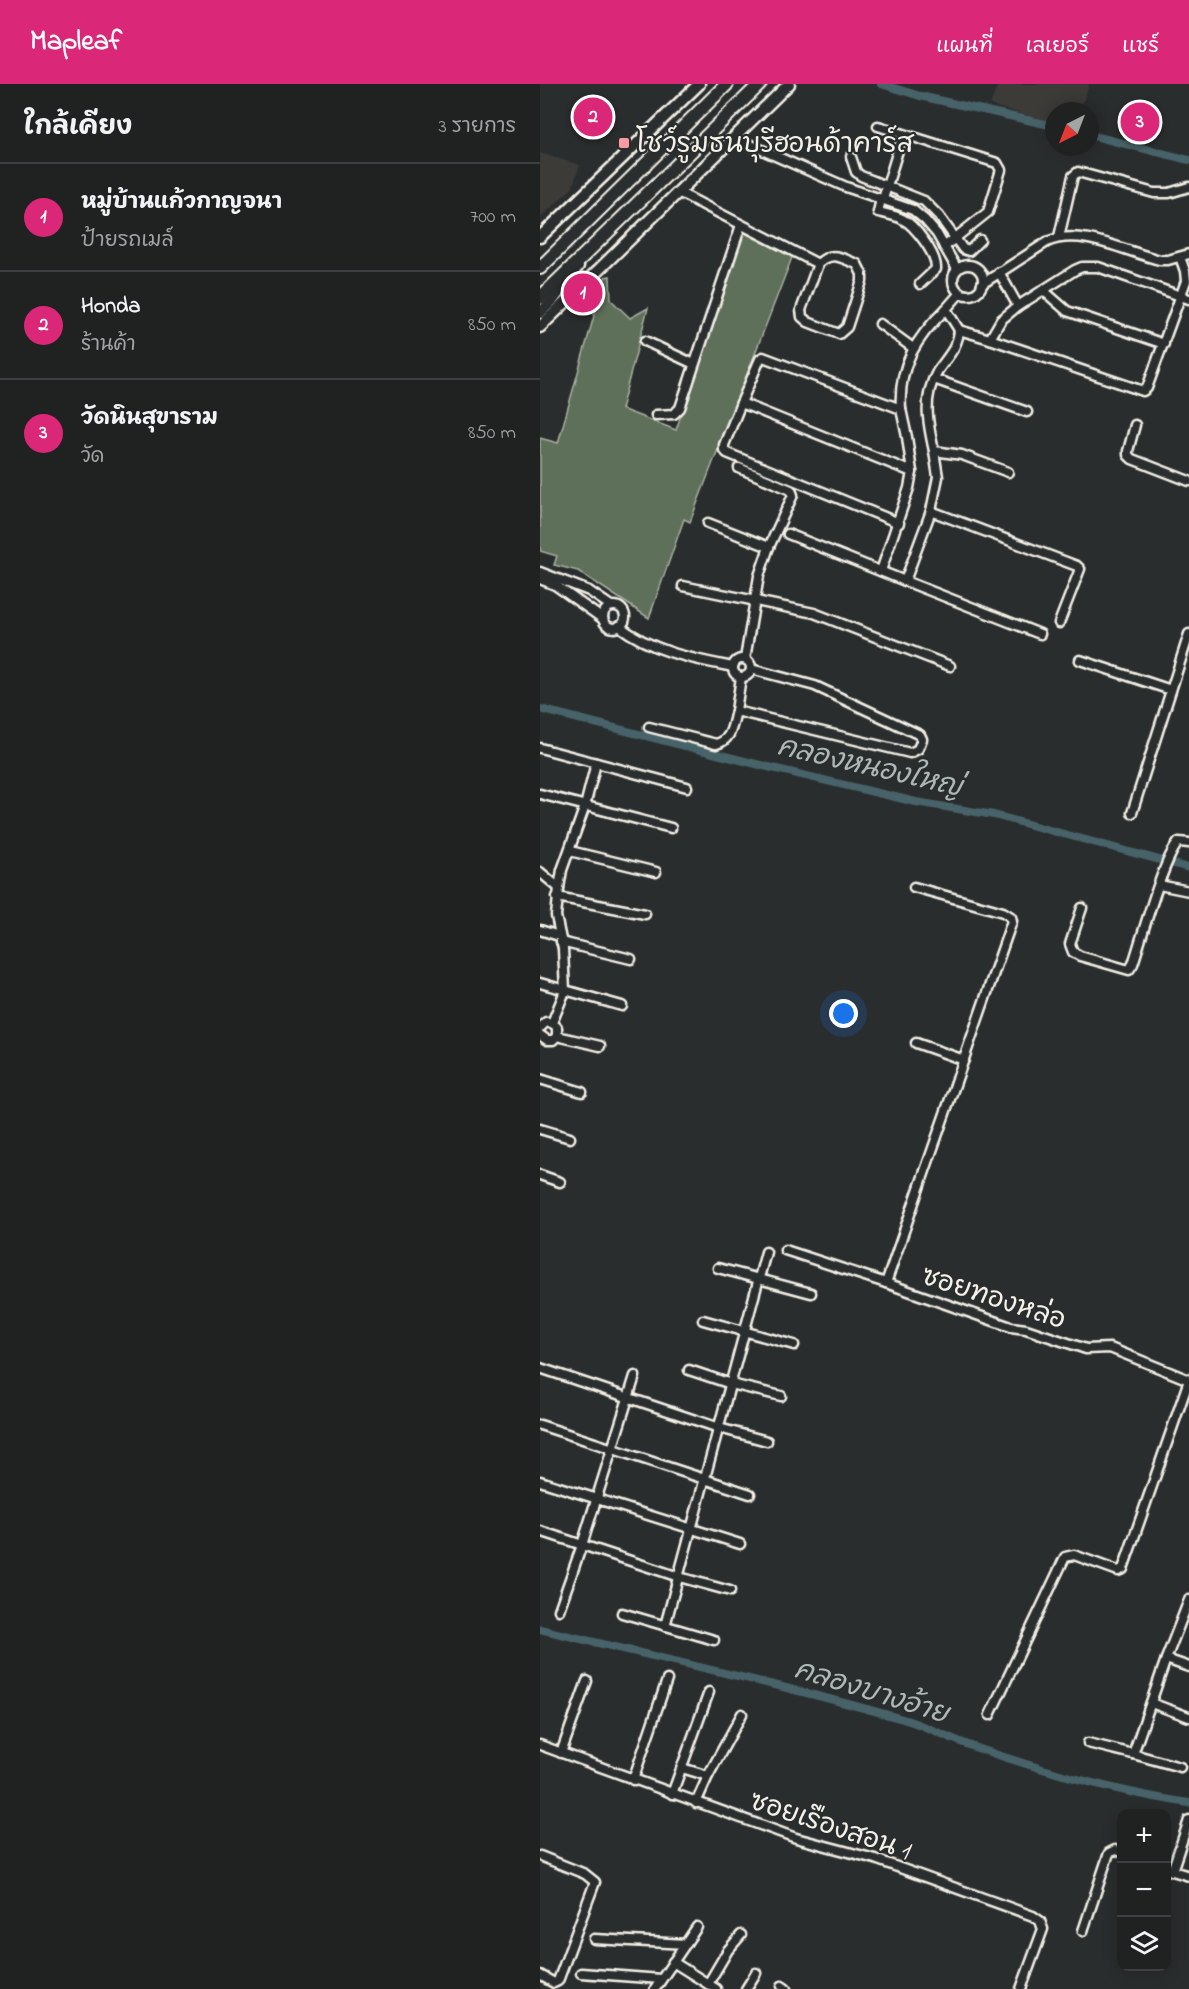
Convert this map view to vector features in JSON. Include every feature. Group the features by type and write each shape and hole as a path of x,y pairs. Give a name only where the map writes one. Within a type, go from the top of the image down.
{"highway":[{"path":"540,268 727,84"},
{"path":"540,298 757,88"}],"main road":[{"path":"540,237 699,84"},
{"path":"540,327 789,84"},
{"path":"540,313 553,300 594,244"},
{"path":"553,300 608,260"}],"street":[{"path":"878,126 997,163 1000,166 1001,170 991,207 984,216 944,247"},
{"path":"903,134 878,212 903,219 918,233 934,258 936,269 920,284"},
{"path":"735,138 846,187 913,210 937,234 957,269"},
{"path":"850,157 856,172 861,176 924,201 939,216 966,251 969,251 980,240"},
{"path":"1059,237 1073,176 1078,172 1154,193 1162,194 1189,187"},
{"path":"678,192 818,264"},
{"path":"656,414 670,415 677,411 741,225"},
{"path":"946,309 959,330 1143,392 1148,388 1164,344 1185,298 1185,255 1160,260 1081,237 1059,237 999,272 982,284 973,294 960,293"},
{"path":"833,255 857,264 862,274 862,281 847,327 839,334 808,322 802,317 801,310 818,264 825,257 833,255"},
{"path":"960,293 953,283 954,273 966,265 976,267 982,275 982,284"},
{"path":"990,339 1001,320 1018,306 1075,270 1089,266 1098,267 1185,298"},
{"path":"999,272 1018,306"},
{"path":"1043,290 1067,311 1164,344"},
{"path":"881,571 899,523 912,472 900,393 913,348 928,327 960,293"},
{"path":"880,324 913,348"},
{"path":"905,581 931,511 938,477 926,413 927,403 934,379 956,345 959,330"},
{"path":"645,341 694,364"},
{"path":"899,523 727,453 724,445 760,359 763,357 901,409"},
{"path":"934,379 1027,412"},
{"path":"741,403 912,472"},
{"path":"1135,425 1128,455 1132,459 1189,481"},
{"path":"934,451 962,455 1008,472"},
{"path":"739,468 792,492 793,497 769,547 754,601 745,659"},
{"path":"931,511 1077,566 1080,569 1079,574 1059,623"},
{"path":"708,522 769,547"},
{"path":"788,534 1040,634"},
{"path":"544,577 588,591 611,606 618,607 624,614 619,626"},
{"path":"544,577 603,619 609,626 619,626 633,635 682,657 734,667"},
{"path":"683,586 814,613 950,666"},
{"path":"603,619 605,610 611,606"},
{"path":"1132,813 1189,634"},
{"path":"741,677 735,672 734,667 736,661 745,659"},
{"path":"741,677 749,674 751,669 750,663 745,659"},
{"path":"1080,660 1171,690"},
{"path":"736,711 910,753 918,749 922,739 920,735 815,686 751,669"},
{"path":"649,727 716,744 722,743 730,734 741,677"},
{"path":"540,748 687,787"},
{"path":"552,1023 565,991 556,916 558,892 562,870 585,806 596,763"},
{"path":"540,794 671,828"},
{"path":"1082,908 1070,944 1071,950 1080,956 1128,970 1133,964 1170,857 1179,842 1189,843"},
{"path":"570,851 656,872"},
{"path":"540,872 558,892 645,914"},
{"path":"1159,885 1189,891"},
{"path":"886,1283 1012,921 1011,917 1004,912 914,887"},
{"path":"540,930 560,939 631,959"},
{"path":"540,983 622,1006"},
{"path":"540,1028 546,1022 552,1023 558,1030 557,1036 550,1041 541,1040"},
{"path":"557,1036 600,1046"},
{"path":"916,1043 964,1060"},
{"path":"540,1079 582,1092"},
{"path":"540,1129 570,1138"},
{"path":"540,1176 560,1182"},
{"name":"ซอยทองหล่อ","path":"785,1250 1011,1327 1026,1329 1086,1349 1110,1348 1189,1380"},
{"path":"665,1626 766,1252"},
{"path":"718,1268 811,1293"},
{"path":"703,1320 794,1345"},
{"path":"540,1368 719,1428 767,1441"},
{"path":"689,1370 731,1384 781,1396"},
{"path":"559,1610 635,1376"},
{"path":"990,1715 1065,1557 1074,1555 1118,1571 1124,1567 1189,1380"},
{"path":"540,1425 750,1494"},
{"path":"540,1481 740,1544"},
{"path":"540,1531 729,1591"},
{"path":"1133,1754 1166,1659 1185,1619 1189,1600"},
{"path":"622,1613 714,1640"},
{"path":"1166,1659 1189,1667"},
{"path":"633,1780 667,1680"},
{"path":"561,1754 587,1681"},
{"path":"672,1794 709,1692"},
{"path":"1151,1703 1189,1717"},
{"path":"696,1803 742,1714"},
{"path":"1088,1743 1180,1767"},
{"name":"ซอยเรืองสอน 1","path":"540,1745 796,1838 875,1859 1033,1916 1040,1921 1043,1929 1021,1989"},
{"path":"682,1768 708,1776"},
{"path":"1171,1865 1189,1820"},
{"path":"1083,1930 1109,1853 1117,1851"},
{"path":"540,1856 585,1874 595,1882 557,1983 540,1975"},
{"path":"1171,1871 1189,1876"},
{"path":"655,1989 697,1927"},
{"path":"708,1984 728,1950 741,1935"},
{"path":"594,1939 686,1944"},
{"path":"673,1962 716,1989"},
{"path":"581,1973 662,1979"},
{"path":"746,1989 756,1973"}],"shaded area":[{"path":"998,84 1089,84 1083,102 1045,102 1045,120 990,105"},
{"path":"540,153 580,165 572,188 540,218"}],"green space":[{"path":"743,231 793,255 690,522 684,519 649,618 578,571 554,565 557,556 540,551 540,438 558,443 605,277 610,276 611,300 630,318 648,308 621,409 676,430"}],"waterway":[{"path":"881,84 920,96 1045,124"},
{"path":"1099,137 1189,160"},
{"name":"คลองหนองใหญ่","path":"540,709 916,802 994,815 1189,868"},
{"name":"คลองบางอ้าย","path":"540,1629 861,1707 915,1723 974,1747 1054,1772 1107,1787 1189,1803"}],"place":[{"name":"Honda","path":"593,117"},
{"name":"วัดนินสุขาราม","path":"1140,122"},
{"name":"โชว์รูมธนบุรีฮอนด้าคาร์ส","path":"624,143"},
{"name":"หมู่บ้านแก้วกาญจนา","path":"583,293"}]}
